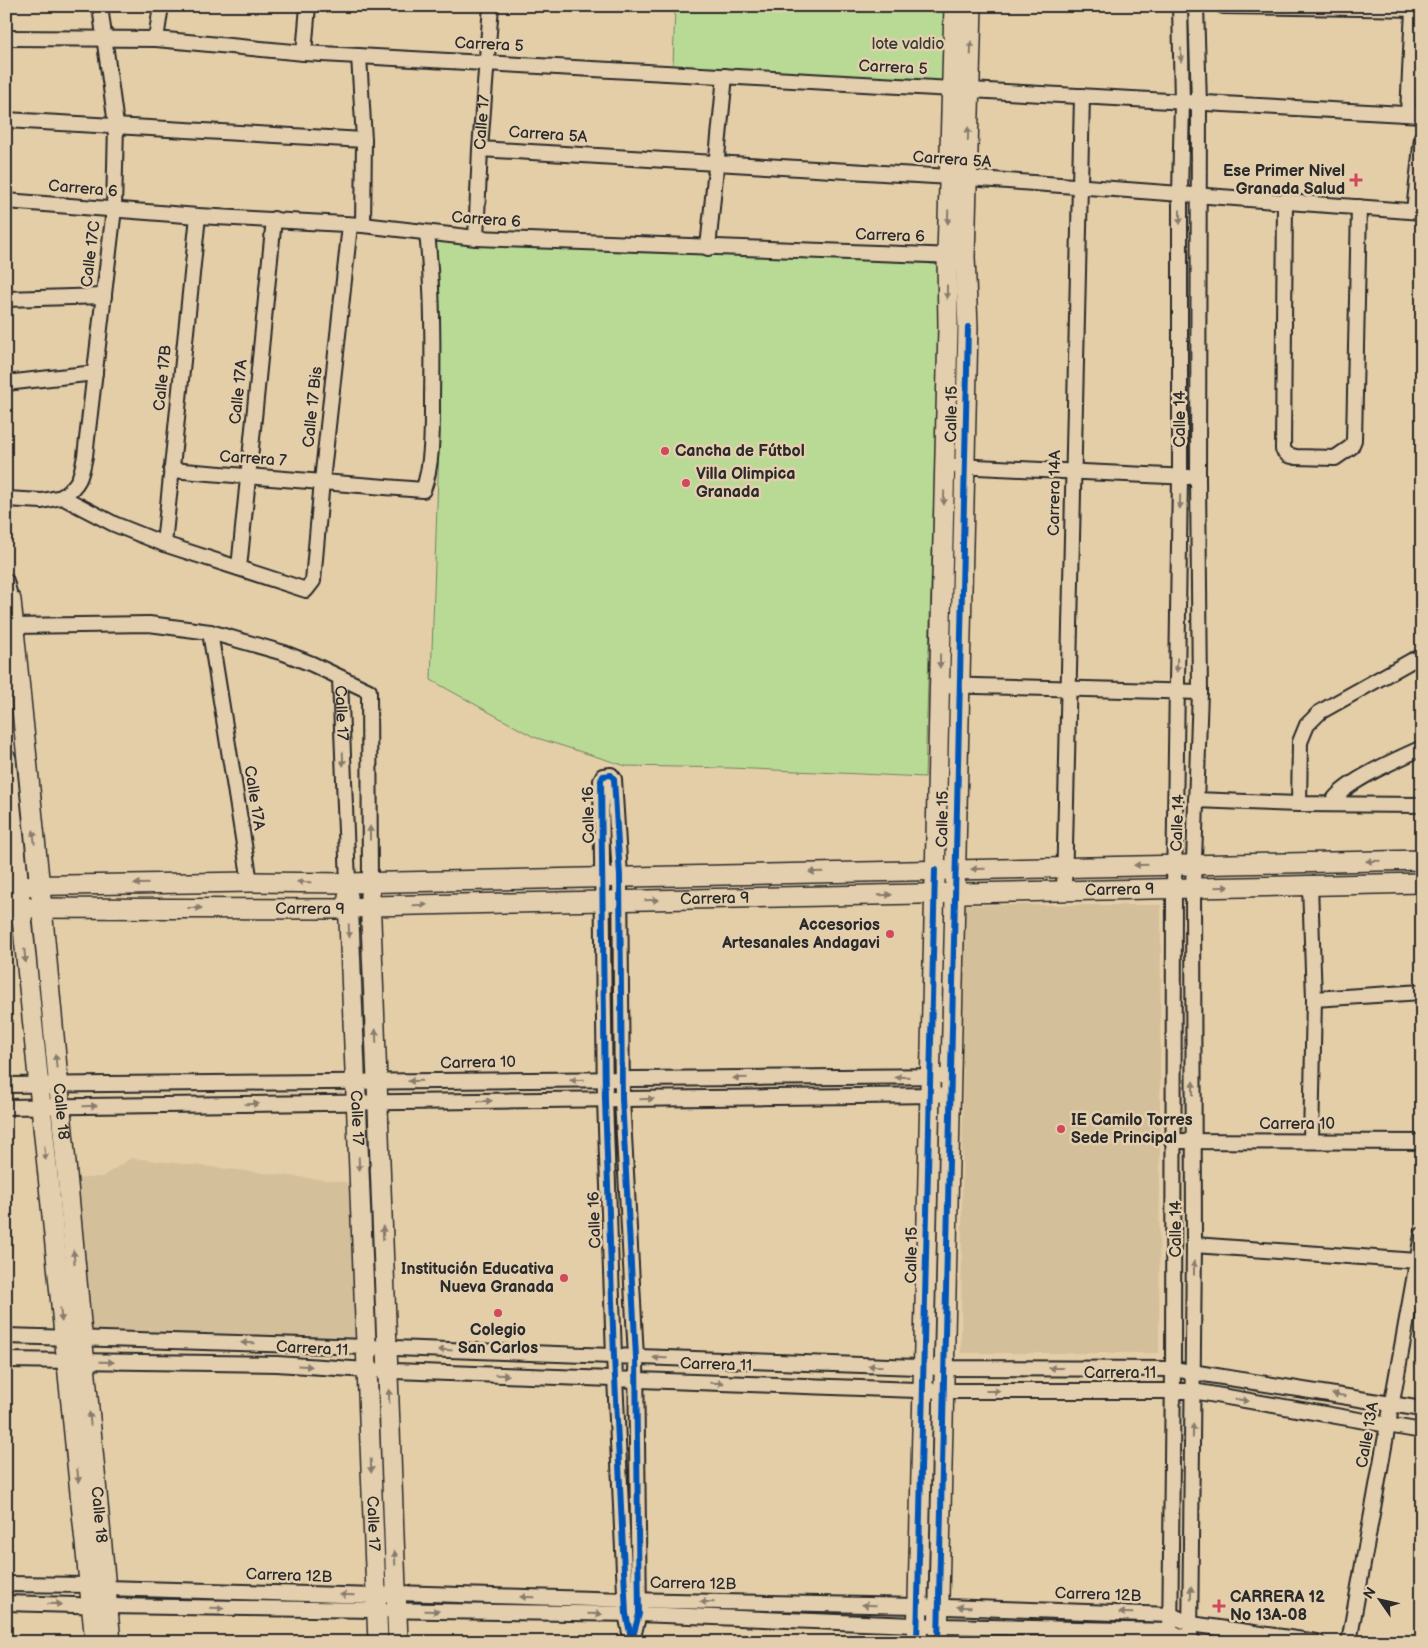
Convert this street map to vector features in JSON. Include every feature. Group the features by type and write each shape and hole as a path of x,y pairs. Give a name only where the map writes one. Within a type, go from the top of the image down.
{"street":[{"name":"Calle 17C","path":"62,497 74,488 81,477 114,209 116,126 100,6"},
{"path":"156,39 161,6"},
{"path":"304,53 308,6"},
{"name":"Calle 17","path":"476,238 480,149 491,6"},
{"name":"Calle 15","path":"917,1634 944,466 948,327 956,256 958,178 960,89 954,6"},
{"name":"Calle 15","path":"960,89 972,6"},
{"name":"Calle 14","path":"1170,1636 1173,1369 1174,888 1180,477 1180,194 1182,102 1180,6"},
{"name":"Calle 14","path":"1190,1642 1194,1246 1193,888 1200,692 1198,478 1199,103 1196,6"},
{"path":"1223,6 1417,9 1415,115"},
{"name":"Carrera 5","path":"6,38 156,39 304,53 1415,115"},
{"path":"357,225 364,140 360,56"},
{"path":"708,248 725,76"},
{"name":"Carrera 14A","path":"1064,891 1082,96"},
{"path":"6,120 364,140"},
{"path":"1418,211 1422,137"},
{"name":"Carrera 5A","path":"480,149 958,178 1418,211"},
{"name":"Carrera 6","path":"6,201 198,216 357,225 476,238 956,256"},
{"path":"1285,201 1283,450 1288,456 1305,458 1335,458 1351,447 1354,440 1359,207"},
{"name":"Calle 17B","path":"164,544 198,216"},
{"name":"Calle 17A","path":"239,568 274,219"},
{"name":"Calle 17 Bis","path":"239,568 306,590 313,581 322,481 357,225"},
{"name":"Carrera 7","path":"171,470 423,490 431,447 433,346 428,232"},
{"name":"Calle 15","path":"938,1634 968,327 956,256"},
{"path":"6,299 104,296"},
{"path":"6,383 95,373"},
{"path":"944,466 1198,478"},
{"path":"6,499 42,501 62,497 114,524 164,544 239,568"},
{"name":"Calle 18","path":"6,581 42,908 60,1106 73,1338 98,1596 95,1642"},
{"path":"10,626 149,624 210,632 284,653 340,678"},
{"name":"Calle 17A","path":"210,632 250,882"},
{"path":"1299,804 1300,742 1307,725 1320,712 1411,661 1422,657"},
{"name":"Calle 17","path":"378,1642 340,678 369,691 370,881 398,1642"},
{"path":"939,685 1200,692"},
{"path":"1331,804 1345,789 1376,770 1422,748"},
{"name":"Calle 18","path":"6,759 13,908 73,1338"},
{"name":"Calle 16","path":"612,876 601,780 607,774 612,775 614,778 612,901 604,1079 614,1356 633,1607"},
{"path":"1196,800 1299,804 1422,805"},
{"name":"Carrera 9","path":"13,886 250,882 348,883 370,881 1422,860"},
{"name":"Carrera 9","path":"13,908 348,909 371,906 1422,883"},
{"path":"1310,885 1314,999 1311,1141"},
{"name":"Calle 16","path":"612,901 636,1357 632,1641"},
{"path":"1314,999 1422,992"},
{"name":"Carrera 10","path":"6,1085 951,1076"},
{"path":"6,1107 950,1095"},
{"name":"Carrera 10","path":"1172,1141 1422,1142"},
{"name":"Calle 13A","path":"1349,1642 1422,1235"},
{"path":"1194,1246 1417,1261"},
{"name":"Carrera 11","path":"6,1336 945,1368 1173,1369 1422,1409"},
{"path":"276,1344 277,1364"},
{"name":"Carrera 11","path":"6,1360 277,1364 367,1370 944,1391 1193,1391 1422,1431"},
{"name":"Carrera 12B","path":"6,1584 98,1596"},
{"name":"Calle 18","path":"98,1596 111,1642"},
{"name":"Carrera 12B","path":"6,1603 98,1596 633,1607 939,1606 1171,1615 1191,1624 1317,1642"},
{"name":"Carrera 12B","path":"633,1607 917,1634 1170,1636 1194,1642"}],"shaded area":[{"name":"IE Camilo Torres Sede Principal","path":"964,905 1161,905 1159,1353 961,1353"},
{"path":"131,1158 353,1183 359,1340 87,1334 70,1179 102,1177"}],"green space":[{"name":"lote valdio","path":"675,6 948,6 945,84 673,66"},
{"name":"Villa Olimpica Granada","path":"429,233 824,252 941,265 925,777 731,768 626,766 534,737 431,680 439,447"}],"cycle path":[{"path":"938,1642 968,327"},
{"path":"632,1640 639,1614 636,1357 622,1099 620,876 614,779 611,775 603,776 601,780 605,1100 626,1614 632,1642"},
{"path":"917,1642 935,870"}],"place":[{"name":"Ese Primer Nivel Granada Salud","path":"1356,180"},
{"name":"Cancha de Fútbol","path":"665,451"},
{"name":"Villa Olimpica Granada","path":"686,483"},
{"name":"Accesorios Artesanales Andagavi","path":"890,934"},
{"name":"IE Camilo Torres Sede Principal","path":"1061,1129"},
{"name":"Institución Educativa Nueva Granada","path":"564,1278"},
{"name":"Colegio San Carlos","path":"498,1313"},
{"name":"CARRERA 12 No 13A-08","path":"1219,1606"}]}
